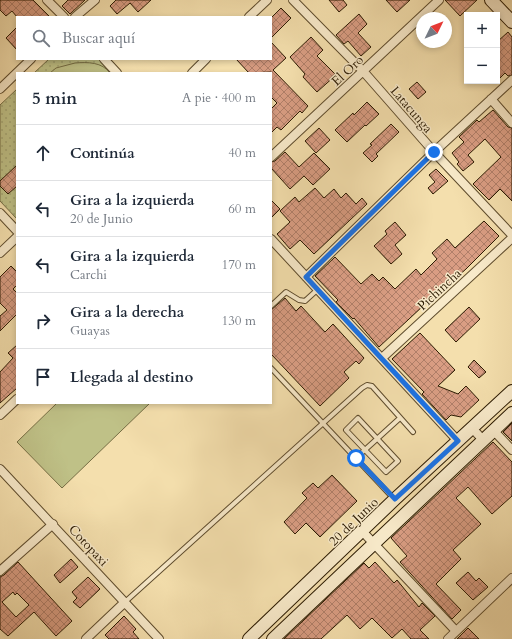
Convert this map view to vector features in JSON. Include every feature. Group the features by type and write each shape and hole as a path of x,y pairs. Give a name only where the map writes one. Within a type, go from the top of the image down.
{"street":[{"path":"48,0 63,16"},
{"path":"76,16 95,0"},
{"path":"250,16 267,0"},
{"name":"Latacunga","path":"293,0 363,71 434,152 512,235"},
{"name":"El Oro","path":"272,156 439,0"},
{"path":"491,0 512,22"},
{"path":"18,72 30,60"},
{"path":"105,60 116,72"},
{"path":"193,72 205,60"},
{"path":"0,90 16,74"},
{"path":"306,277 434,152 512,80"},
{"path":"491,99 512,123"},
{"path":"0,213 16,230"},
{"path":"0,253 16,238"},
{"name":"Pichincha","path":"382,358 512,238"},
{"path":"272,240 458,441"},
{"name":"20 de Junio","path":"248,639 395,499 512,391"},
{"path":"0,415 16,400"},
{"path":"273,639 512,413"},
{"path":"472,428 483,440"},
{"path":"493,430 512,450"},
{"name":"Cotopaxi","path":"0,469 159,639"},
{"path":"0,571 53,524"},
{"path":"362,531 456,631"},
{"path":"448,639 512,578"},
{"path":"86,639 125,602"}],"lane":[{"path":"272,305 286,292 299,300 305,301 318,289"},
{"path":"272,369 395,499"},
{"path":"125,602 322,423 367,385 372,386 413,432"},
{"path":"358,418 398,460 386,472 365,450 346,430 358,418"},
{"path":"356,458 400,418"}],"green space":[{"path":"48,60 100,60 111,72 35,72"},
{"path":"75,63 90,63 99,65 107,69 109,72 51,72 56,68"},
{"path":"16,90 16,218 0,201 0,105"},
{"path":"56,404 149,404 62,488 17,442"}],"building":[{"path":"0,0 33,0 49,16 16,16 12,11 6,16 0,10"},
{"path":"68,0 85,0 70,14 62,6"},
{"path":"116,0 151,0 138,12 130,3 117,14 110,6"},
{"path":"329,0 343,0 347,5 339,12"},
{"path":"386,0 410,0 397,12"},
{"path":"445,0 477,0 464,12 460,16"},
{"path":"281,8 291,18 272,37 272,17"},
{"path":"359,14 367,24 358,33 371,47 361,56 348,41 344,44 336,35"},
{"path":"16,28 16,49 6,38"},
{"path":"508,32 512,37 512,75 508,76 505,73 500,78 500,48 500,39"},
{"path":"311,37 323,50 317,56 336,75 317,92 303,77 305,74 290,57"},
{"path":"272,43 286,58 273,70 308,106 302,113 300,111 281,130 277,127 272,132 272,108 277,103 272,98 272,72 248,72 237,60 272,60"},
{"path":"417,82 426,92 418,99 409,89"},
{"path":"367,102 379,114 347,142 335,130 353,113 354,115"},
{"path":"493,110 508,127 512,128 512,201 500,189 489,200 473,184 501,157 485,139 468,155 474,162 463,171 457,164 459,162 452,153 464,142 459,137 477,120 479,122"},
{"path":"391,124 399,132 376,154 378,156 372,162 363,153 372,145 370,144"},
{"path":"319,128 330,140 316,153 305,141"},
{"path":"285,152 299,167 314,153 330,169 313,185 304,176 290,189 272,169 272,162 275,161"},
{"path":"16,166 16,187 8,194 0,186 0,181"},
{"path":"436,169 448,181 433,194 428,188 435,182 429,175"},
{"path":"315,188 324,198 334,189 341,198 346,193 356,204 362,198 367,204 314,254 300,240 290,249 277,234 290,222 280,211 295,197 299,202"},
{"path":"272,201 280,209 272,217"},
{"path":"484,221 499,236 466,269 439,293 438,292 379,347 354,318 353,319 336,302 338,300 315,276 335,257 361,284 372,274 379,281 383,277 395,289 416,269 421,275 437,259 432,253 447,239 455,248"},
{"path":"395,222 406,235 395,245 402,254 391,264 374,246 387,234 385,231"},
{"path":"11,266 16,271 16,286 13,289 16,292 16,315 0,331 0,316 7,310 0,303 0,277"},
{"path":"285,298 296,311 301,306 325,332 333,324 364,358 359,364 356,361 344,372 349,378 320,406 272,355 272,309"},
{"path":"469,307 480,319 456,342 445,330"},
{"path":"420,333 455,370 438,386 458,394 466,386 479,400 461,417 451,415 446,420 422,394 424,392 392,359"},
{"path":"16,346 16,389 0,403 0,372 13,358 8,353"},
{"path":"474,360 486,372 479,378 468,367"},
{"path":"512,423 512,441 503,432"},
{"path":"493,442 512,462 512,496 492,514 468,487 456,498 481,524 453,550 461,559 436,584 461,610 452,619 400,562 407,556 391,538"},
{"path":"332,475 357,501 320,537 306,523 295,534 284,522 307,498 302,493 313,483 318,488"},
{"path":"71,559 78,567 60,583 54,575"},
{"path":"18,562 72,621 56,636 34,612 8,636 0,629 0,577","holes":["13,592 15,595 17,593 29,605 16,617 2,602"]},
{"path":"375,562 394,583 397,580 419,607 422,603 435,616 420,630 429,639 411,639 402,629 392,638 372,618 360,629 347,615 321,639 284,639 364,563 369,568"},
{"path":"468,572 476,581 479,578 488,587 473,600 456,583"},
{"path":"88,577 100,589 80,608 73,602 77,598 72,592"},
{"path":"124,616 136,629 133,632 139,639 109,639 105,635"},
{"path":"468,628 479,639 457,639"}],"route":[{"path":"356,458 395,499 458,441 306,277 434,152"}]}
